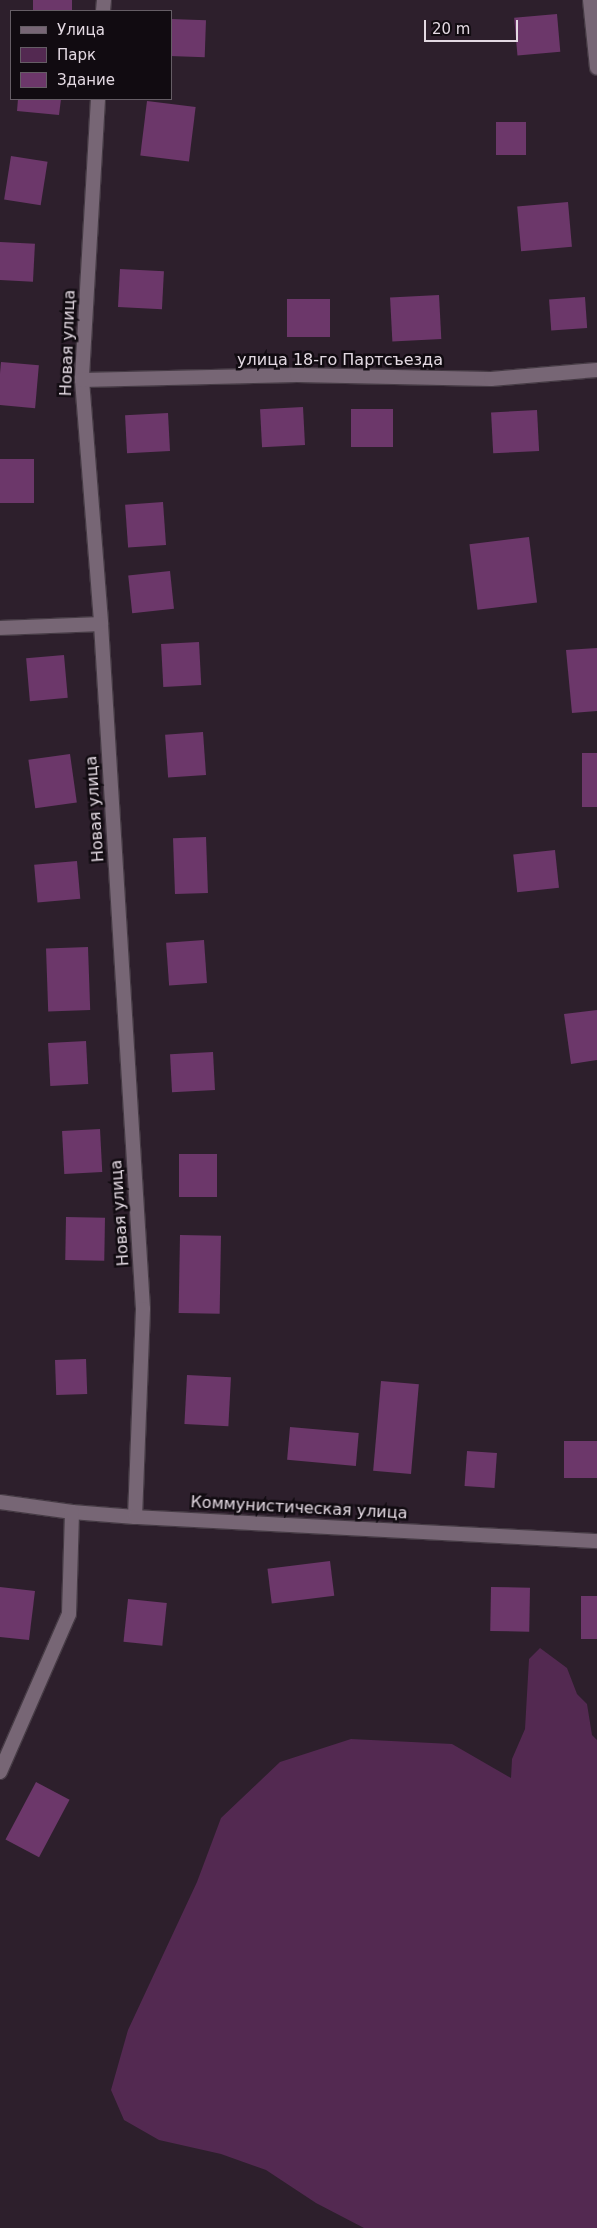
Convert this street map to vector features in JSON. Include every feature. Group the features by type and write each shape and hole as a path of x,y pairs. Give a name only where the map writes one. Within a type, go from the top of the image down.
{"street":[{"path":"590,0 597,68"},
{"name":"Новая улица","path":"98,100 82,380 101,624 143,1309 135,1517"},
{"name":"улица 18-го Партсъезда","path":"82,380 297,375 491,379 597,370"},
{"path":"0,628 101,624"},
{"name":"Коммунистическая улица","path":"0,1502 72,1512 135,1517 597,1540"},
{"path":"0,1772 69,1614 72,1512"}],"green space":[{"path":"540,1648 567,1668 577,1694 587,1704 592,1735 597,1740 597,2228 364,2228 316,2203 266,2170 221,2154 159,2140 124,2120 111,2090 128,2030 197,1882 221,1818 280,1762 351,1739 452,1744 511,1778 512,1759 525,1729 529,1659"}],"building":[{"path":"33,0 72,0 72,10 33,10"},
{"path":"557,14 560,52 517,56 514,18"},
{"path":"172,19 206,20 205,57 172,56"},
{"path":"18,100 61,100 59,115 17,111"},
{"path":"147,101 196,107 189,162 140,156"},
{"path":"496,122 526,122 526,155 496,155"},
{"path":"11,156 48,162 41,205 4,199"},
{"path":"568,202 572,247 521,251 517,206"},
{"path":"0,242 35,244 33,282 0,280"},
{"path":"120,269 164,271 162,309 118,307"},
{"path":"439,295 441,339 392,342 390,298"},
{"path":"585,297 587,328 551,330 549,300"},
{"path":"287,299 330,299 330,337 287,337"},
{"path":"1,362 39,365 35,408 0,405"},
{"path":"303,407 305,445 262,447 260,409"},
{"path":"351,409 393,409 393,447 351,447"},
{"path":"537,410 539,451 493,453 491,412"},
{"path":"168,413 170,451 127,453 125,415"},
{"path":"0,459 34,459 34,503 0,503"},
{"path":"163,502 166,545 128,548 125,505"},
{"path":"529,537 537,603 477,610 469,544"},
{"path":"170,571 174,609 132,613 128,575"},
{"path":"199,642 201,685 163,687 161,644"},
{"path":"597,648 597,711 572,713 566,650"},
{"path":"64,655 68,698 30,701 26,658"},
{"path":"203,732 206,775 168,778 165,735"},
{"path":"582,753 597,753 597,807 582,807"},
{"path":"70,754 77,803 35,808 28,760"},
{"path":"206,837 208,893 175,894 173,838"},
{"path":"555,850 559,888 517,892 513,854"},
{"path":"77,861 80,899 37,903 34,865"},
{"path":"204,940 207,983 169,986 166,943"},
{"path":"88,947 90,1010 48,1011 46,948"},
{"path":"597,1010 597,1060 571,1064 564,1014"},
{"path":"86,1041 88,1084 50,1086 48,1043"},
{"path":"213,1052 215,1090 172,1092 170,1054"},
{"path":"100,1129 102,1172 64,1174 62,1131"},
{"path":"179,1154 217,1154 217,1197 179,1197"},
{"path":"66,1217 105,1218 104,1261 65,1260"},
{"path":"180,1235 221,1236 220,1314 179,1313"},
{"path":"86,1359 87,1394 56,1395 55,1360"},
{"path":"187,1375 231,1377 228,1426 184,1424"},
{"path":"381,1381 419,1384 411,1474 373,1471"},
{"path":"290,1427 359,1433 356,1466 287,1460"},
{"path":"564,1441 597,1441 597,1478 564,1478"},
{"path":"467,1451 497,1453 494,1488 465,1486"},
{"path":"330,1561 334,1596 272,1603 267,1569"},
{"path":"0,1587 35,1591 29,1640 0,1637"},
{"path":"491,1587 530,1588 529,1632 490,1631"},
{"path":"581,1596 597,1596 597,1639 581,1639"},
{"path":"128,1599 167,1603 162,1646 124,1642"},
{"path":"36,1782 70,1800 39,1857 5,1839"}]}
